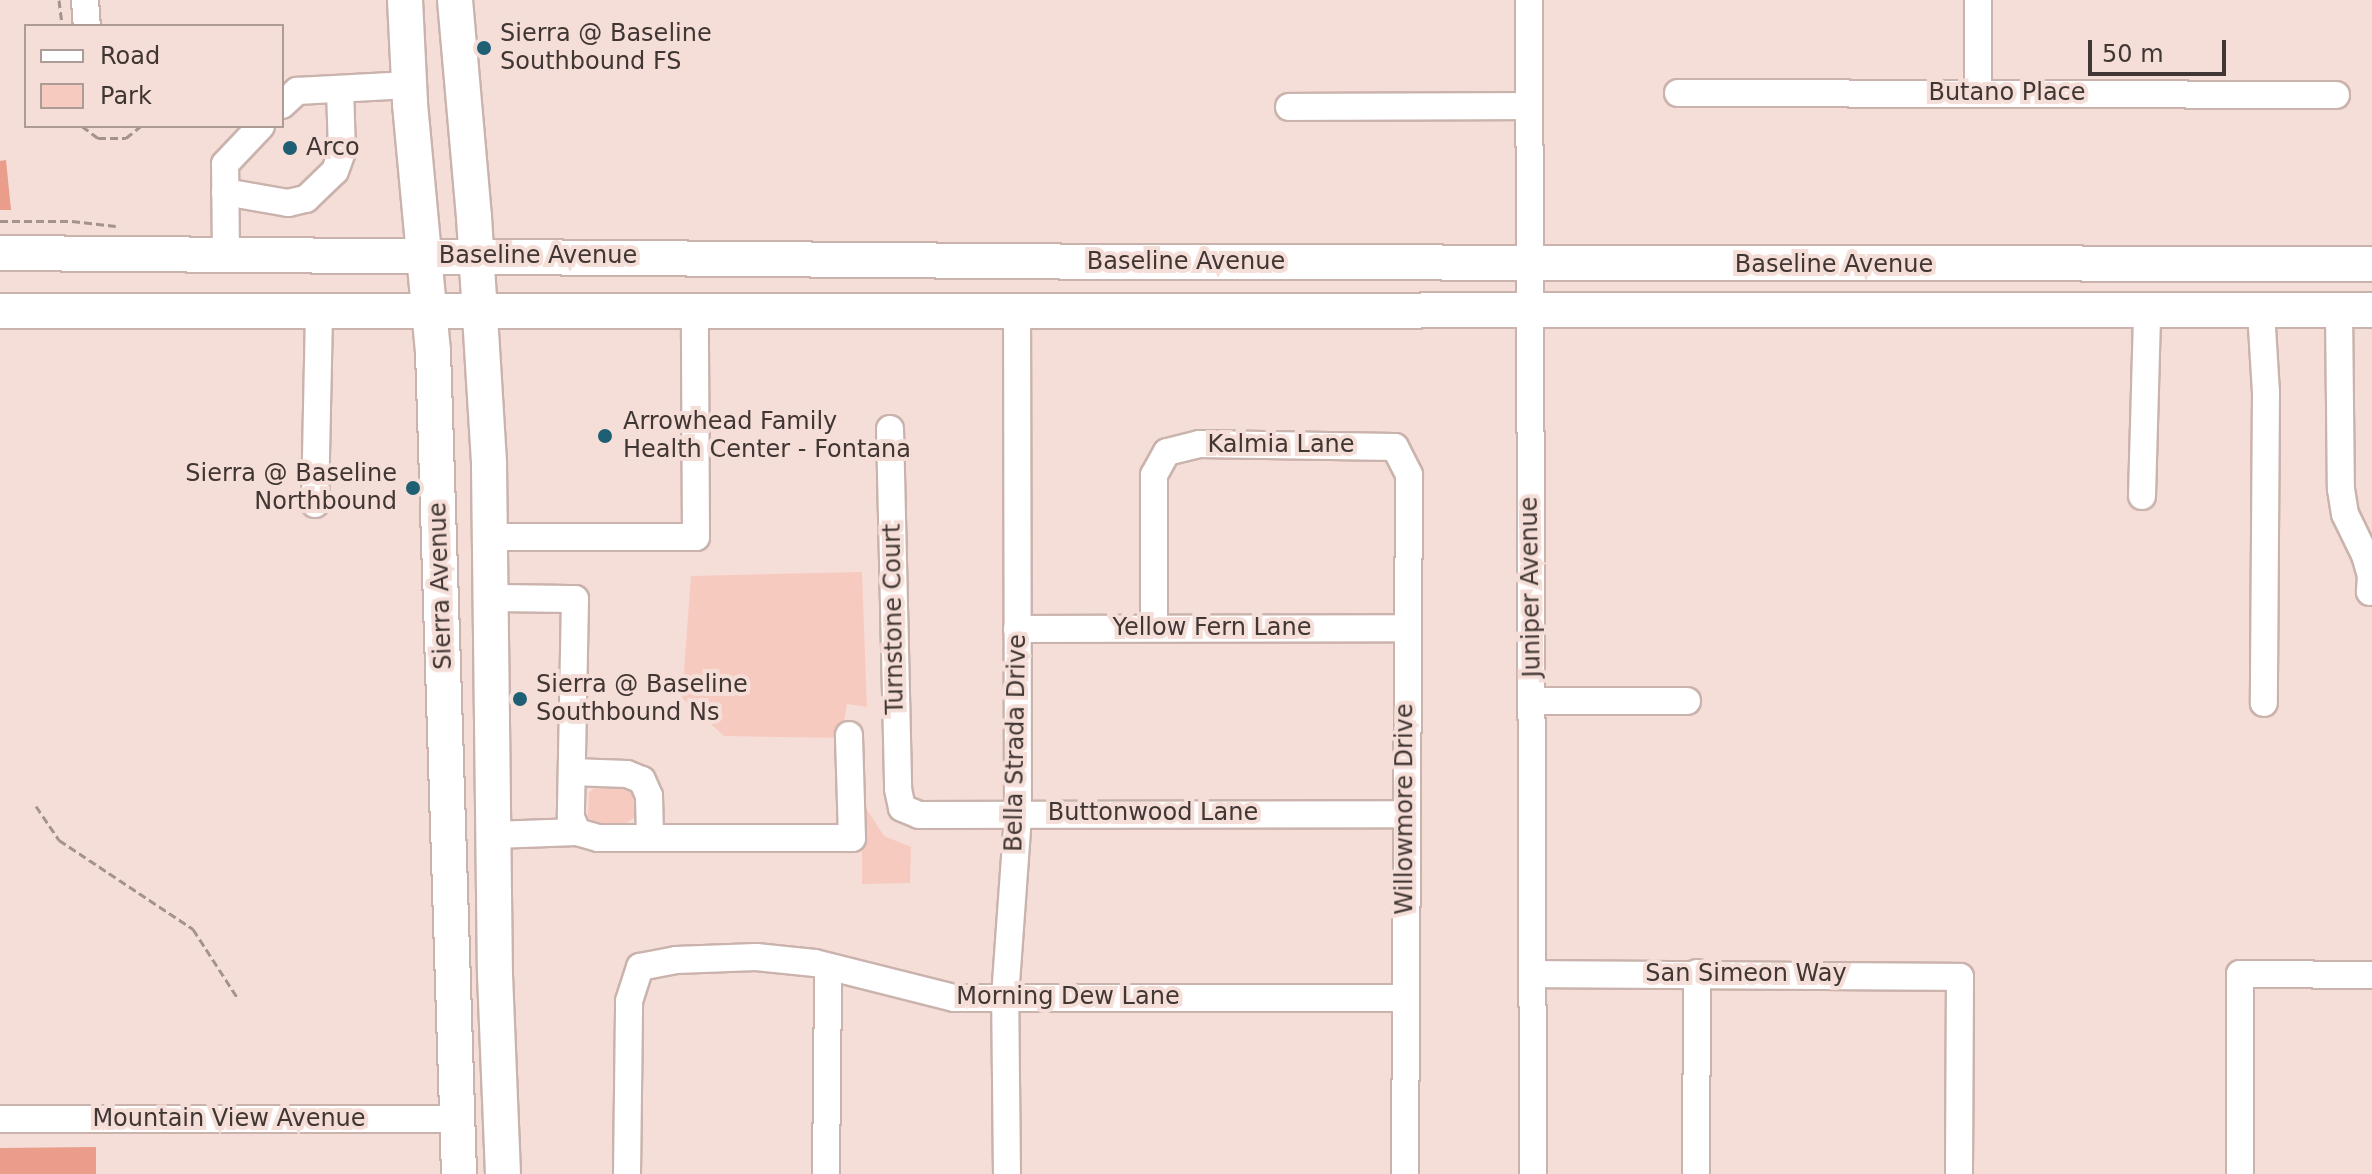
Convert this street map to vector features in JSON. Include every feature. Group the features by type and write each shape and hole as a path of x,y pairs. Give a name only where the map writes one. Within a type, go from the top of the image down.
{"main road":[{"name":"Sierra Avenue","path":"405,0 409,85 429,313 459,1174"},
{"name":"Sierra Avenue","path":"455,0 492,537 495,975 503,1174"},
{"name":"Baseline Avenue","path":"0,253 1530,263 2372,264"},
{"name":"Baseline Avenue","path":"0,311 2356,310"}],"street":[{"path":"85,0 87,24"},
{"name":"Juniper Avenue","path":"1529,0 1533,1174"},
{"path":"1978,0 1978,93"},
{"path":"284,103 297,91 409,85"},
{"path":"225,192 288,203 306,199 335,171 342,152 340,89"},
{"name":"Butano Place","path":"1678,93 2336,95"},
{"path":"1289,107 1529,106"},
{"path":"226,254 225,164 259,128"},
{"path":"2356,310 2341,489 2345,514 2365,555 2370,592"},
{"path":"2261,311 2266,392 2264,703"},
{"path":"315,504 319,312"},
{"path":"492,537 696,537 695,312"},
{"name":"Bella Strada Drive","path":"1007,1174 1005,997 1018,814 1017,312"},
{"path":"2142,496 2147,312"},
{"name":"Turnstone Court","path":"890,429 898,789 902,808"},
{"name":"Kalmia Lane","path":"1154,628 1154,475 1167,452 1199,444 1395,447"},
{"name":"Willowmore Drive","path":"1395,447 1409,475 1404,814 1405,1174"},
{"path":"493,598 575,599 571,817 577,832"},
{"name":"Yellow Fern Lane","path":"1017,629 1407,628"},
{"path":"1533,701 1687,701"},
{"path":"494,835 577,832 598,838 852,838 849,735"},
{"path":"572,772 627,774 642,780 649,796 650,838"},
{"name":"Buttonwood Lane","path":"902,808 919,815 1404,814"},
{"name":"Morning Dew Lane","path":"627,1174 629,1001 640,967 676,960 756,957 828,967 954,998 1404,998"},
{"path":"826,1174 828,967"},
{"path":"1696,1174 1697,973"},
{"name":"San Simeon Way","path":"1533,974 1960,977 1959,1174"},
{"path":"2240,1174 2240,974 2372,975"},
{"name":"Mountain View Avenue","path":"0,1119 458,1119"}],"path":[{"path":"59,0 62,24"},
{"path":"85,128 98,138 126,138 138,128"},
{"path":"36,806 59,840 193,929 237,997"}],"green space":[{"path":"862,572 867,707 847,704 841,738 724,736 682,698 691,576"},
{"path":"596,787 628,787 635,799 635,817 624,825 595,824 588,817 589,792"},
{"path":"862,802 884,836 911,847 910,883 862,884"}],"shaded area":[{"path":"6,160 11,210 0,210 0,161"},
{"path":"96,1147 96,1174 0,1174 0,1148"}],"place":[{"name":"Sierra @ Baseline Southbound FS","path":"484,48"},
{"name":"Arco","path":"290,148"},
{"name":"Arrowhead Family Health Center - Fontana","path":"605,436"},
{"name":"Sierra @ Baseline Northbound","path":"413,488"},
{"name":"Sierra @ Baseline Southbound Ns","path":"520,699"}]}
